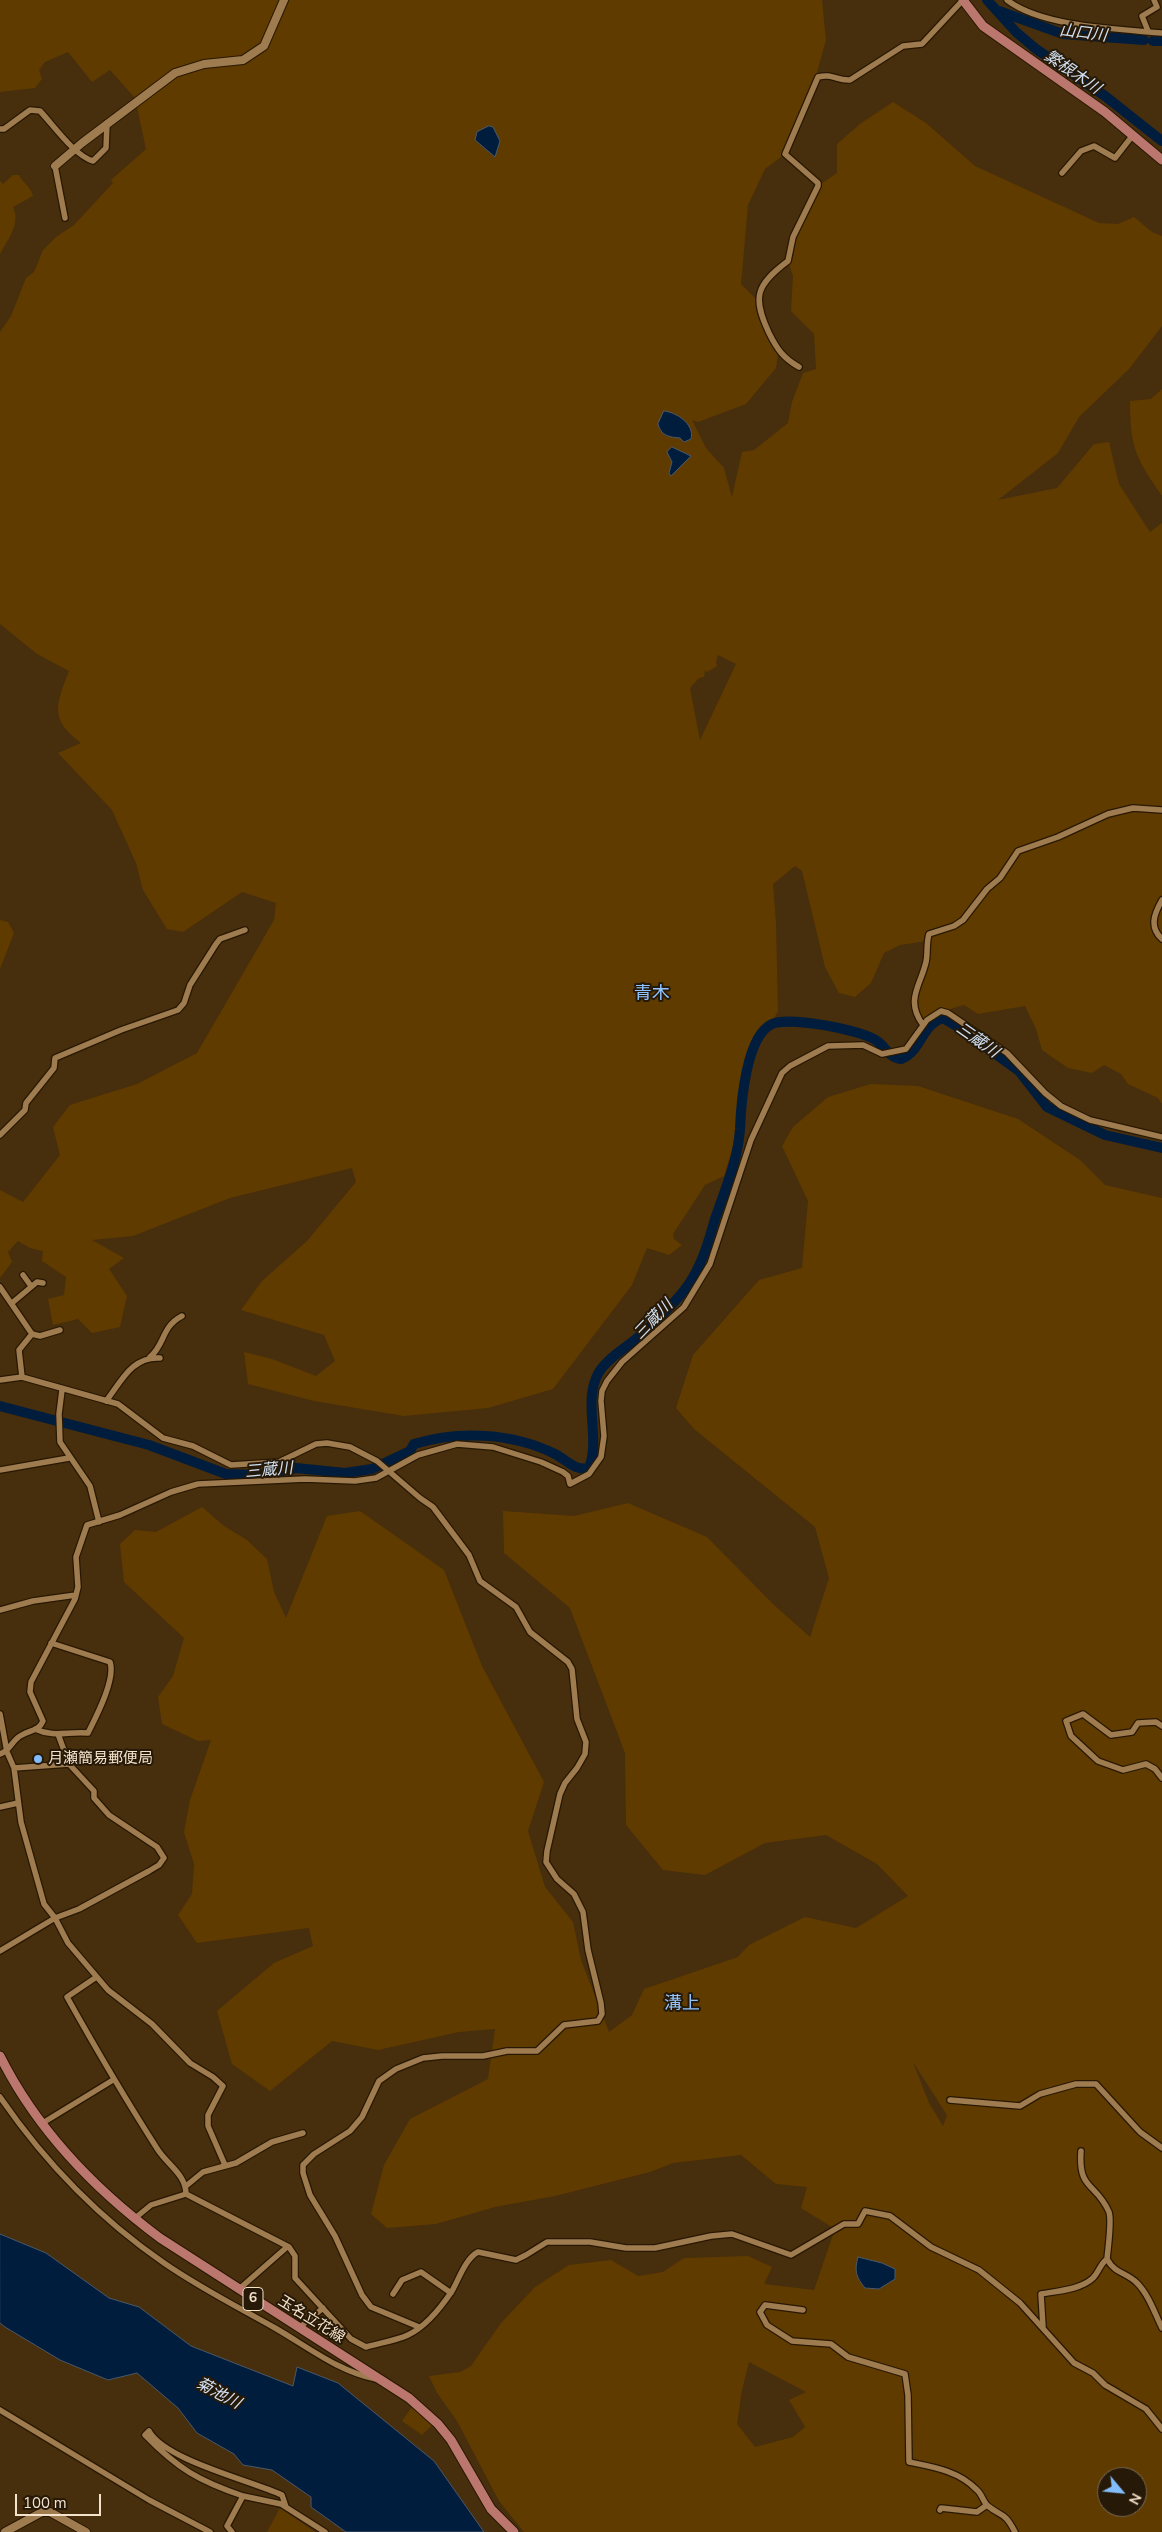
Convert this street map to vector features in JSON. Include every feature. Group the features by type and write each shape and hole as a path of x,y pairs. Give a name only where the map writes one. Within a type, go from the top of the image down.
{"main road":[{"path":"963,0 983,26 1105,112 1162,160"},
{"name":"玉名立花線","path":"0,2056 16,2088 40,2124 87,2177 134,2220 238,2290 409,2398 438,2424 455,2448 491,2509 514,2532"}],"street":[{"path":"65,218 55,166 108,123 175,73 204,64 242,60 264,46 284,0"},
{"path":"799,367 778,352 761,316 758,301 761,290 772,272 788,260 793,237 818,186 818,183 784,154 818,77 828,74 842,81 850,80 904,46 922,44 963,0"},
{"path":"1007,0 1024,10 1056,19 1097,27 1162,33"},
{"path":"1148,32 1142,16 1160,6 1154,0"},
{"path":"0,129 4,129 30,110 40,111 74,150 84,159 93,161 106,148 108,123"},
{"path":"1062,173 1081,151 1094,146 1115,158 1133,135"},
{"path":"923,1025 917,1017 914,998 926,961 929,934 954,926 963,920 987,890 1000,878 1018,852 1058,837 1108,814 1133,808 1162,810"},
{"path":"1162,900 1154,914 1153,924 1156,934 1162,939"},
{"path":"0,1135 25,1110 26,1103 54,1068 55,1058 121,1030 178,1010 184,1003 190,985 216,944 220,940 246,930"},
{"path":"0,1754 7,1752 19,1736 41,1726 43,1722 30,1692 31,1682 76,1595 78,1586 76,1557 87,1525 120,1515 171,1492 198,1484 305,1480 355,1481 376,1478 418,1456 456,1444 493,1447 541,1462 563,1472 568,1476 570,1484 589,1474 600,1457 604,1436 602,1391 622,1362 674,1318 693,1296 710,1264 751,1140 782,1073 790,1066 828,1046 863,1045 882,1054 906,1050 930,1016 941,1011 948,1013 1006,1053 1045,1093 1061,1106 1090,1120 1162,1137"},
{"path":"23,1275 31,1286"},
{"path":"12,1303 37,1282 43,1283"},
{"path":"0,1287 32,1334 40,1336 60,1330"},
{"path":"106,1401 130,1368 156,1353 165,1330 174,1320 182,1316"},
{"path":"22,1377 19,1350 32,1334"},
{"path":"150,1358 160,1358"},
{"path":"0,1380 22,1377 124,1407 163,1438 193,1446 231,1465 279,1462 316,1444 327,1443 350,1447 377,1461 420,1498 433,1506 469,1555 480,1581 516,1607 530,1632 568,1662 572,1669 577,1719 586,1742 585,1754 565,1783 560,1794 546,1862 558,1879 579,1900 602,2014 598,2021 592,2023 564,2025 537,2050 507,2051 484,2056 422,2058 396,2069 380,2082 362,2118 350,2132 314,2154 303,2165 303,2174 310,2195 335,2236 362,2295 371,2307 419,2326"},
{"path":"62,1390 59,1414 60,1442 69,1458 90,1486 99,1522"},
{"path":"0,1470 69,1458"},
{"path":"0,1610 33,1601 76,1595"},
{"path":"35,1729 48,1736 76,1732 88,1733 99,1711 112,1666 110,1662 51,1643"},
{"path":"0,1714 7,1752 14,1768 18,1804 44,1904 55,1918 68,1943 95,1978 124,2004 152,2024 190,2063 223,2086 208,2116 208,2126 225,2165"},
{"path":"1162,1726 1156,1722 1138,1723 1132,1732 1111,1735 1083,1714 1066,1721 1071,1736 1098,1761 1123,1770 1146,1764 1155,1769 1162,1778"},
{"path":"0,1951 55,1918 79,1909 140,1876 159,1865 164,1858 157,1847 109,1815 94,1798 94,1791 69,1764 58,1734"},
{"path":"14,1768 69,1764"},
{"path":"0,1807 18,1804"},
{"path":"95,1978 66,1997 113,2080 163,2157 179,2174 186,2186 186,2194"},
{"path":"40,2124 113,2080"},
{"path":"950,2100 1020,2106 1040,2094 1076,2084 1096,2084 1140,2132 1162,2148"},
{"path":"0,2097 23,2130 76,2190 164,2263 217,2296 351,2373 381,2380"},
{"path":"186,2186 203,2172 236,2163 255,2154 272,2142 302,2133"},
{"path":"1081,2151 1080,2169 1086,2184 1095,2191 1110,2213 1107,2259 1112,2269 1136,2281 1144,2291 1162,2328"},
{"path":"134,2220 151,2205 186,2194 287,2246 295,2256 295,2278 351,2339 366,2347 409,2335 437,2310 451,2293 466,2265 478,2252 516,2260 547,2242 580,2241 626,2248 655,2248 711,2236 732,2234 791,2255 844,2224 858,2224 865,2211 890,2216 931,2246 978,2270 1020,2303 1074,2363 1093,2373 1105,2385 1146,2409 1162,2430"},
{"path":"238,2290 287,2246"},
{"path":"1043,2328 1040,2294 1083,2285 1094,2276 1101,2264 1107,2259"},
{"path":"393,2294 402,2280 421,2272 451,2293"},
{"path":"803,2310 765,2305 760,2312 767,2325 792,2341 831,2344 848,2358 905,2374 908,2395 909,2462 942,2469 962,2477 978,2491 987,2505 1006,2516 1015,2532"},
{"path":"299,2328 323,2308"},
{"path":"0,2410 149,2500 210,2532"},
{"path":"286,2507 282,2495 256,2483 203,2467 185,2456 170,2451 154,2440 149,2431 145,2435 181,2470 192,2476 243,2496 281,2504 325,2532"},
{"path":"232,2532 227,2526 243,2496"},
{"path":"940,2510 941,2508 954,2508 977,2512 987,2505"},
{"path":"5,2532 42,2512 50,2512 86,2532"}],"shaded area":[{"path":"0,0 822,0 826,40 810,97 785,154 765,169 748,205 741,284 758,301 778,354 776,368 746,404 698,422 692,420 706,448 724,468 732,497 742,452 754,450 788,423 792,402 803,373 816,369 814,334 791,311 793,276 788,261 793,237 818,186 837,173 837,144 860,124 893,102 926,123 975,166 1099,223 1118,224 1134,217 1152,232 1162,236 1162,326 1129,369 1079,417 1058,453 998,500 1057,488 1094,444 1109,442 1119,484 1150,532 1162,523 1162,1104 1158,1098 1128,1084 1121,1074 1104,1065 1092,1073 1068,1068 1042,1050 1036,1029 1025,1006 978,1014 964,1005 953,1008 923,1025 914,1007 927,941 900,945 884,953 871,983 855,997 839,993 825,967 802,871 795,866 773,884 778,1011 770,1025 762,1031 745,1071 739,1105 738,1130 724,1176 705,1185 673,1234 674,1239 682,1245 669,1255 647,1248 632,1285 553,1389 488,1408 404,1416 314,1401 248,1384 244,1352 272,1359 316,1376 335,1361 324,1335 241,1310 262,1281 307,1241 356,1182 352,1168 230,1198 133,1236 92,1240 124,1258 109,1269 127,1296 120,1327 92,1333 78,1319 53,1325 48,1299 64,1295 66,1277 42,1261 43,1251 30,1248 18,1241 8,1252 12,1262 0,1278 0,1190 23,1202 60,1155 53,1127 70,1105 137,1084 197,1053 274,920 276,903 242,892 183,932 167,929 143,890 136,863 112,810 58,753 81,743 64,726 58,711 61,693 69,671 37,654 0,624 0,332 11,316 26,278 34,272 43,250 56,237 74,225 113,183 111,180 146,149 135,98 110,70 92,82 68,52 45,62 39,70 42,79 35,88 0,92","holes":["718,655 736,664 700,740 690,688 699,678 704,677 705,670 707,672 717,666"]},
{"path":"13,175 19,175 31,190 33,196 13,207 15,225 0,254 0,181 3,184"},
{"path":"1162,389 1162,496 1140,462 1136,452 1131,430 1130,401 1151,399"},
{"path":"0,920 8,922 14,933 0,969"},
{"path":"871,1084 918,1086 1018,1119 1080,1160 1105,1185 1162,1198 1162,2532 524,2532 499,2501 457,2421 437,2393 429,2376 460,2372 471,2366 501,2323 535,2287 569,2265 611,2260 638,2276 663,2272 684,2258 748,2256 772,2267 764,2284 814,2290 835,2229 801,2208 807,2187 776,2184 741,2155 673,2163 650,2172 555,2196 495,2207 436,2224 387,2228 371,2214 384,2165 410,2119 488,2079 495,2029 459,2032 378,2050 332,2041 270,2091 232,2064 217,2011 274,1963 313,1946 309,1928 197,1943 178,1915 192,1894 194,1864 184,1832 190,1800 211,1740 198,1741 162,1724 158,1697 173,1676 184,1638 124,1582 120,1544 135,1530 156,1532 202,1507 224,1526 247,1540 267,1559 274,1592 286,1618 327,1516 360,1511 444,1570 482,1666 544,1782 528,1831 545,1887 573,1922 581,1960 609,2032 632,2015 644,1989 738,1957 749,1945 805,1917 856,1928 908,1896 877,1864 826,1835 765,1843 705,1875 663,1870 626,1825 625,1753 570,1608 504,1553 503,1511 574,1516 628,1503 707,1537 773,1604 810,1637 829,1578 815,1527 694,1429 676,1408 693,1355 759,1280 802,1268 808,1201 782,1146 793,1127 828,1097","holes":["913,2062 947,2115 943,2126 929,2103","749,2362 806,2392 789,2400 805,2427 793,2437 755,2447 737,2424 742,2390"]},
{"path":"412,2407 432,2425 422,2435 402,2421"},
{"path":"280,2508 315,2532 267,2532"}],"water":[{"path":"489,126 493,127 500,141 495,157 475,140 477,132"},
{"path":"664,411 679,416 684,420 690,428 691,439 684,442 680,438 669,436 661,431 658,424"},
{"path":"672,447 691,456 671,476 669,473 672,462 667,452"},
{"name":"菊池川","path":"0,2234 46,2253 109,2298 139,2307 191,2346 293,2386 297,2367 338,2383 434,2461 484,2532 346,2532 311,2507 311,2497 272,2470 243,2465 234,2454 197,2433 178,2408 137,2373 108,2380 60,2360 5,2327 0,2323"},
{"path":"858,2257 882,2263 895,2269 895,2279 879,2289 865,2288 857,2274"}],"waterway":[{"name":"繁根木川","path":"987,0 1016,32 1036,49 1105,96 1162,141"},
{"name":"山口川","path":"999,11 1063,34 1144,40"},
{"name":"山口川","path":"1153,41 1162,41"},
{"name":"三蔵川","path":"0,1406 149,1445 226,1474 261,1475 296,1468 345,1473 372,1469 410,1451 414,1444 467,1435 504,1438 522,1442 555,1454 579,1468 589,1468 593,1444 592,1395 594,1383 603,1366 639,1337 670,1307 688,1286 696,1272 734,1163 739,1141 744,1088 751,1056 756,1042 763,1031 772,1024 781,1022 825,1025 857,1033 877,1041 893,1057 901,1059 913,1051 930,1026 943,1018 973,1036 1019,1071 1047,1107 1105,1135 1162,1148"}],"place":[{"name":"月瀬簡易郵便局","path":"38,1759"}],"district":[{"name":"青木","path":"652,995"},
{"name":"溝上","path":"682,2005"}]}
